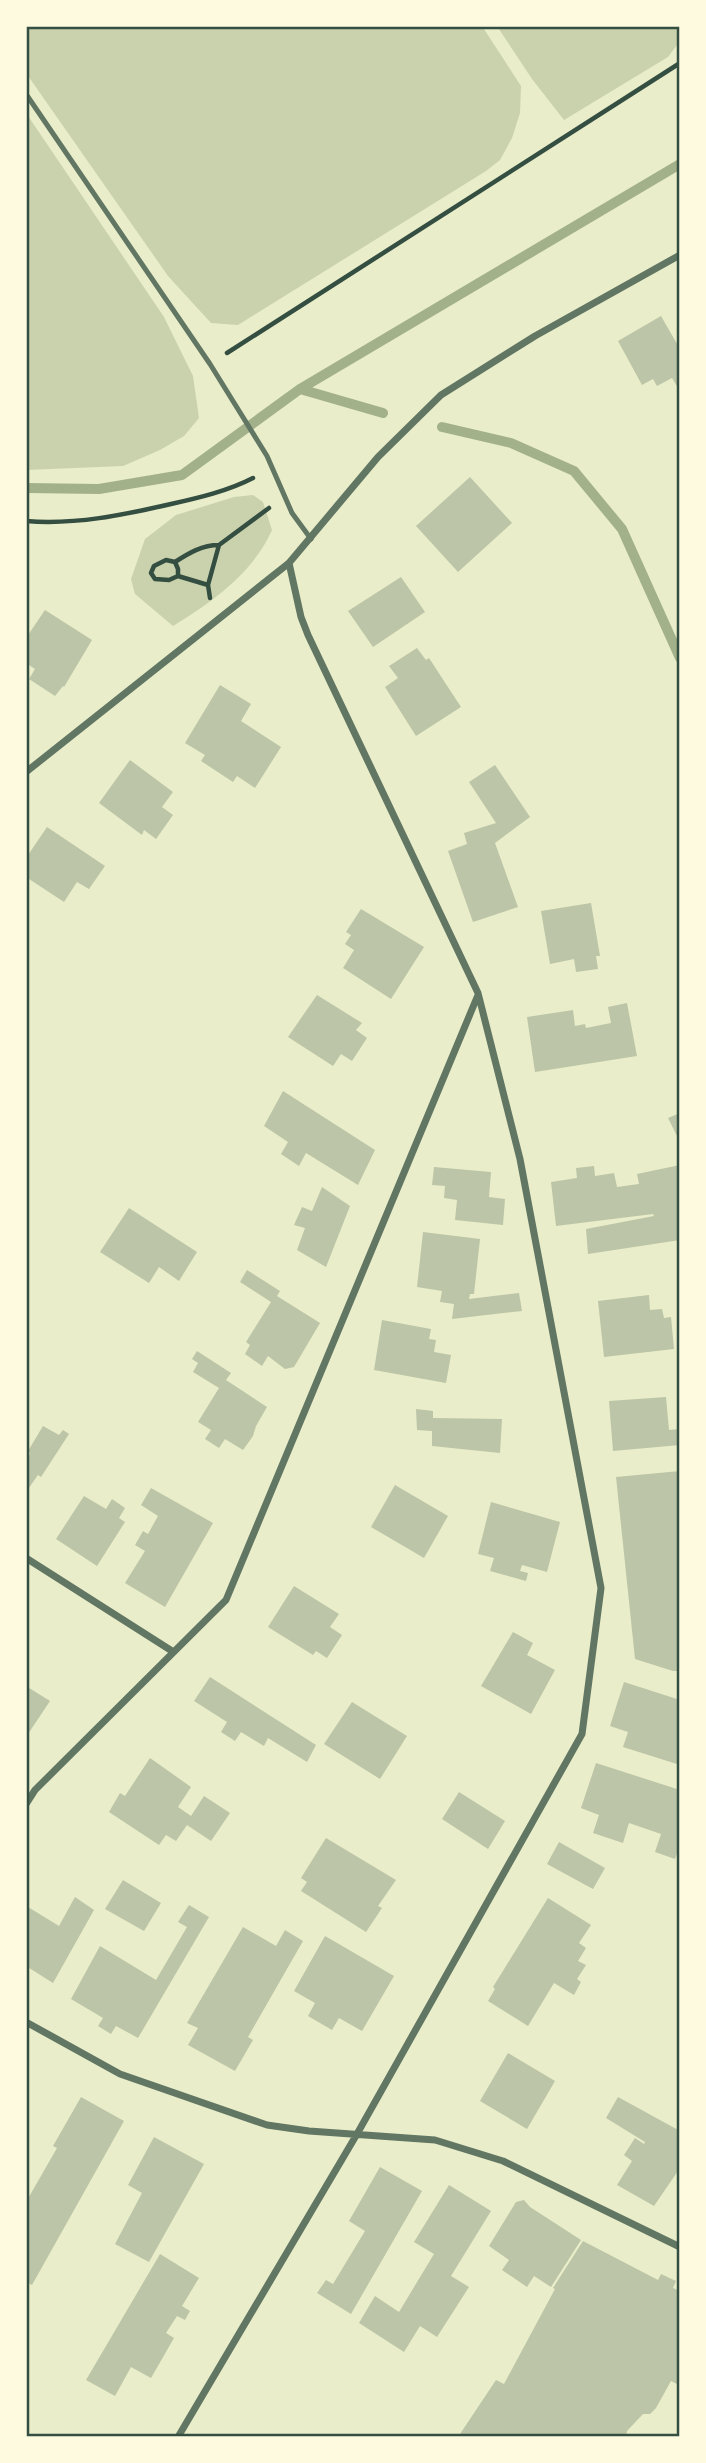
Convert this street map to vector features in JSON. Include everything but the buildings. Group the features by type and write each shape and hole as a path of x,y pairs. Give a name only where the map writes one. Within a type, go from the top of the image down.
{"street":[{"path":"26,772 289,563 377,457 441,395 535,336 680,255"},
{"path":"178,2437 357,2134 582,1734 601,1588 520,1159 478,993 308,635 301,617 289,563"},
{"path":"26,1804 35,1790 226,1600 478,993"},
{"path":"26,1558 172,1651"},
{"path":"26,2022 120,2074 267,2125 309,2131 435,2140 503,2161 680,2247"}],"lane":[{"path":"26,94 227,390 267,456 300,527 311,539"}],"path":[{"path":"210,364 680,63"},
{"path":"26,521 65,522 134,513 231,488 272,468"},
{"path":"219,620 209,596 208,584 219,545 256,516 285,499"},
{"path":"208,584 178,576 162,581 155,579 151,573 158,563 166,560 175,562 194,550 219,545"},
{"path":"175,562 178,576"}],"green space":[{"path":"26,26 482,26 521,86 520,113 512,138 500,160 486,171 238,325 211,323 168,276 26,73"},
{"path":"497,26 680,26 680,41 668,57 564,120 532,79"},
{"path":"26,113 164,317 193,376 199,418 184,436 123,466 26,470"},
{"path":"253,495 263,502 272,530 254,560 230,585 173,626 135,594 131,579 145,539 176,515 234,497"}],"waterway":[{"path":"26,488 99,489 182,475 300,389 680,164"},
{"path":"300,389 383,413"},
{"path":"442,427 511,443 574,471 622,529 680,658"}]}
